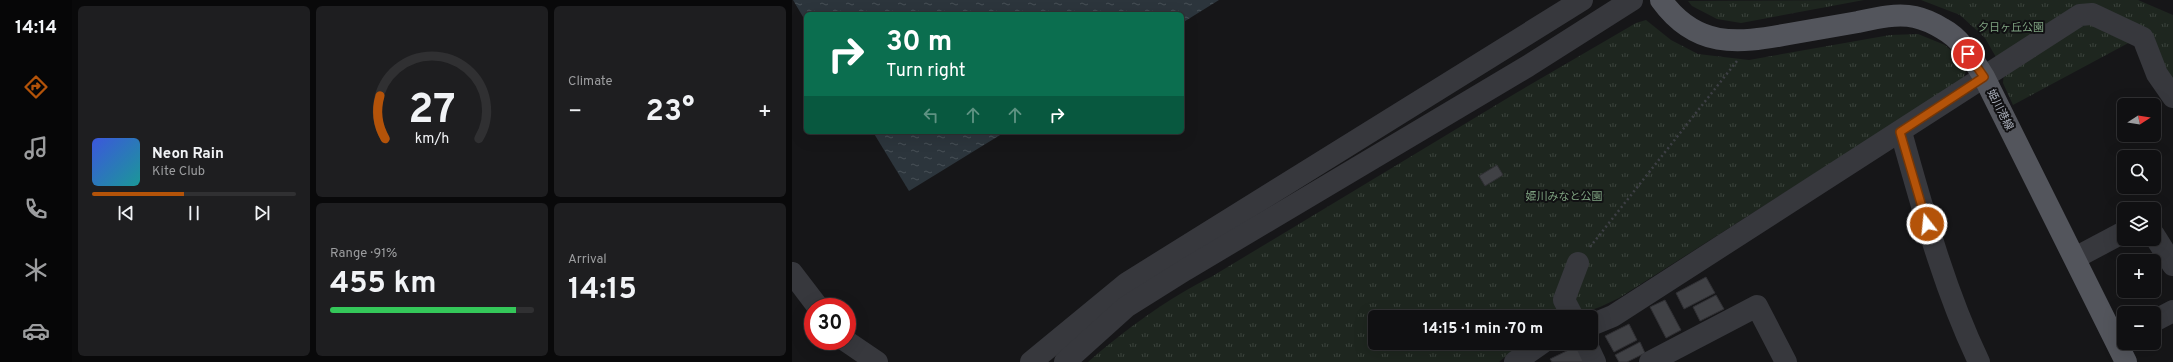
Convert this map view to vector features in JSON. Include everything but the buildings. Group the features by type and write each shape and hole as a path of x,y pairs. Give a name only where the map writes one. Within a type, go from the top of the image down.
{"main road":[{"name":"姫川港線","path":"1661,0 1672,15 1691,29 1706,36 1723,41 1753,41 1883,17 1915,17 1944,29 1961,42 1984,77 2075,258 2117,334"},
{"name":"姫川港線","path":"2123,350 2126,362"}],"street":[{"path":"1031,362 1127,282 1582,0"},
{"path":"1064,362 1126,307 1185,270 1528,66 1632,0"},
{"path":"1598,322 1613,316 2080,15 2092,14 2143,38 2165,78 2173,97"},
{"path":"1900,132 1936,255 1968,339 1979,362"},
{"path":"2075,258 2117,236"},
{"path":"2161,246 2173,265"},
{"path":"1569,310 1564,300 1578,263"},
{"path":"792,273 811,298"},
{"path":"1650,362 1757,306 1786,362"},
{"path":"2161,317 2173,311"},
{"path":"856,348 877,362"},
{"path":"849,350 854,362"},
{"path":"852,350 862,362"},
{"path":"1515,362 1532,350"},
{"path":"1589,350 1595,362"}],"path":[{"path":"1578,263 1753,41"}],"green space":[{"path":"1864,0 1741,23 1717,19 1692,6 1688,1"},
{"name":"夕日ヶ丘公園","path":"1921,0 2138,0 2173,15 2173,97 2143,38 2092,14 2001,66 1985,38 1960,15"},
{"name":"姫川みなと公園","path":"1646,20 1671,40 1698,54 1749,60 1890,35 1918,34 1945,45 1963,61 1966,71 1963,79 1619,298 1600,307 1591,310 1368,310 1368,350 1514,350 1499,362 1088,362 1131,327 1180,294 1211,277 1516,93 1636,23"},
{"path":"2084,21 2134,40 2013,105 2003,83 2004,72"}],"water":[{"path":"793,0 1219,0 1184,22 1184,12 804,12 804,19"},
{"path":"874,134 1002,134 909,191"}],"route":[{"path":"1927,224 1900,132 1984,77 1968,54"}]}
